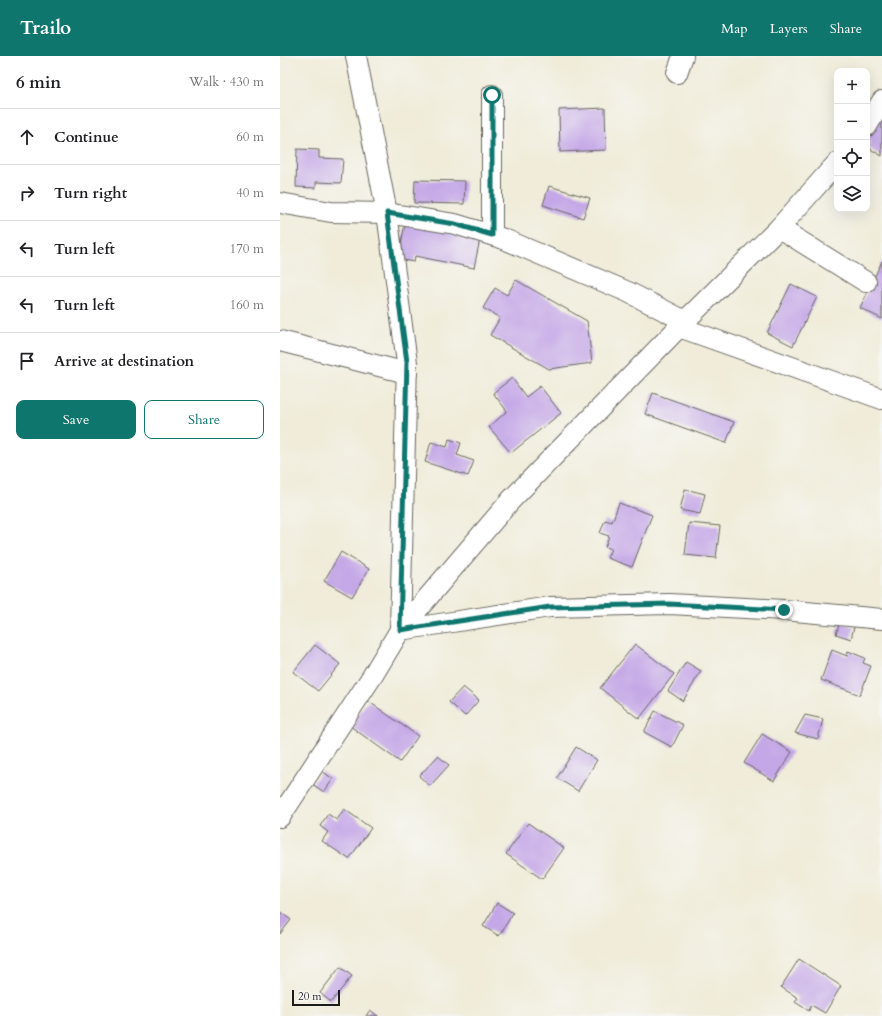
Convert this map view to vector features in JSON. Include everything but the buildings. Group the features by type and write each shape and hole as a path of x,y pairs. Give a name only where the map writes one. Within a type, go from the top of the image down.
{"street":[{"path":"356,56 387,213 407,362 405,491 400,630"},
{"path":"492,95 492,235"},
{"path":"870,121 882,101"},
{"path":"280,817 373,675 400,630 511,500 682,324 779,228 834,166"},
{"path":"280,203 331,212 387,213 455,224 492,235 628,292 682,324 882,399"},
{"path":"779,228 866,282"},
{"path":"280,341 407,373"},
{"path":"400,630 550,607 669,604 784,610 882,620"}],"route":[{"path":"492,95 492,235 455,224 387,213 407,362 400,630 550,607 669,604 784,610"}]}
